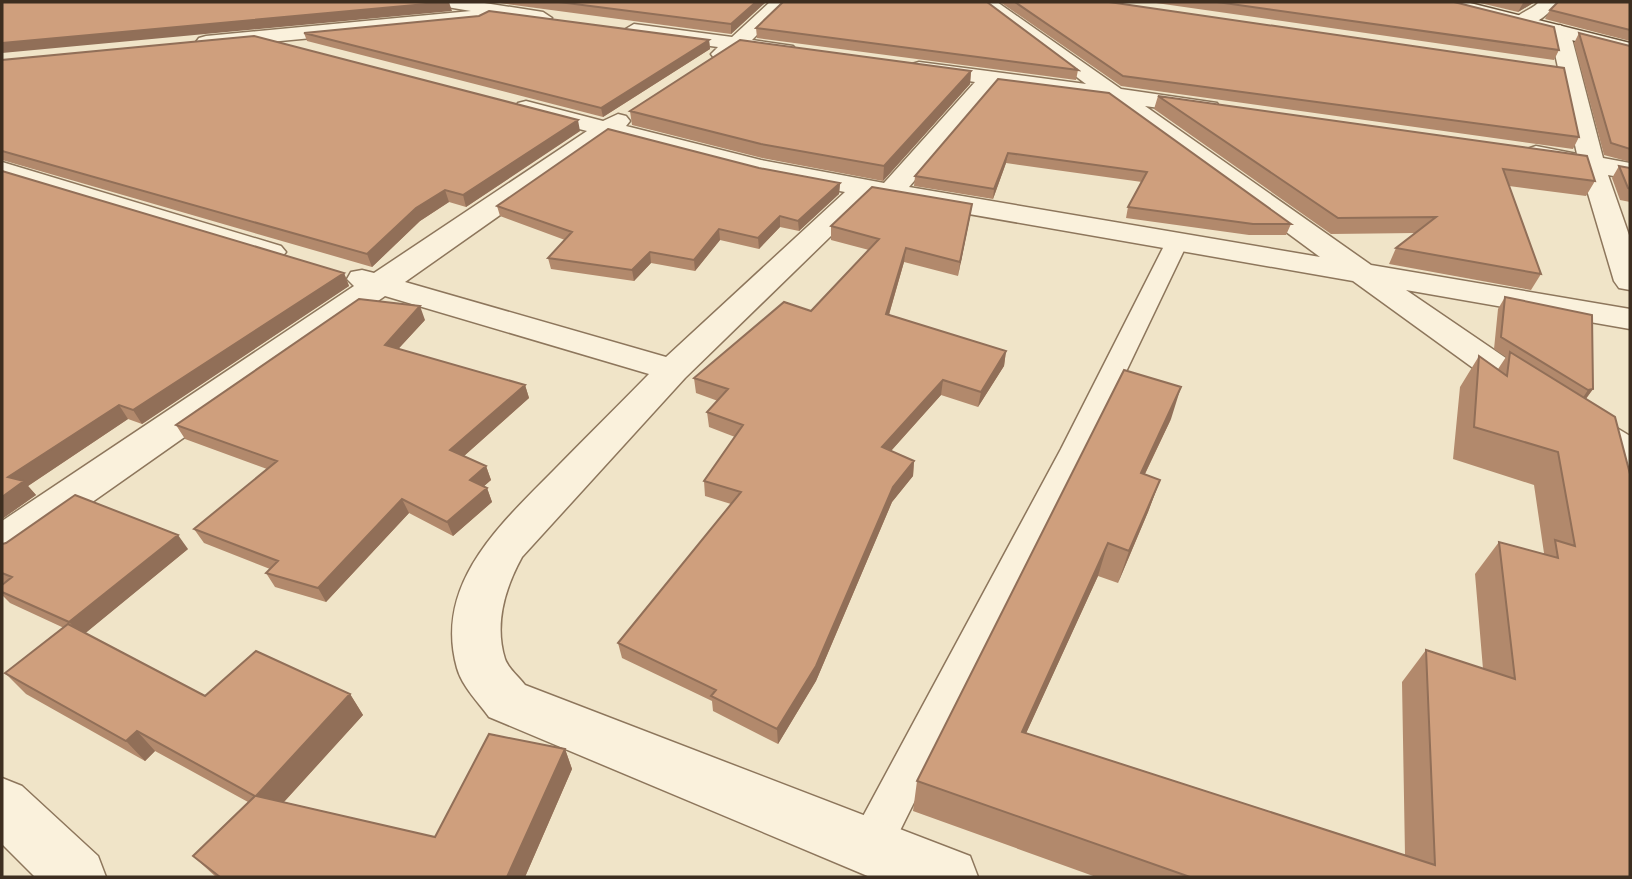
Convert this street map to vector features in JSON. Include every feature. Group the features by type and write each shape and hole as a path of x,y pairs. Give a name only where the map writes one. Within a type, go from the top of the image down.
{"street":[{"path":"447,2 505,13"},
{"path":"694,73 737,43 780,2"},
{"path":"986,2 1484,361 1630,454"},
{"path":"1446,2 1630,49"},
{"path":"1522,21 1538,14 1549,2"},
{"path":"191,43 505,13 560,14"},
{"path":"614,28 804,52"},
{"path":"1560,31 1562,70 1630,281"},
{"path":"257,37 335,57"},
{"path":"897,65 1236,112"},
{"path":"950,877 869,848 508,701 482,668 476,625 486,581 506,546 673,370 877,191 990,78"},
{"path":"504,102 760,168 877,191 1630,319"},
{"path":"2,543 605,128 640,109"},
{"path":"1509,150 1591,162 1630,171"},
{"path":"2,170 300,261"},
{"path":"340,272 673,370"},
{"path":"2,805 77,877"}],"lane":[{"path":"869,848 1075,449 1177,242"}],"building":[{"path":"2,2 448,2 2,43"},
{"path":"559,2 756,2 731,24"},
{"path":"783,2 987,2 1078,70 756,28"},
{"path":"1015,2 1109,2 1564,68 1579,137 1123,76"},
{"path":"1217,2 1454,2 1554,27 1559,50"},
{"path":"1558,2 1630,2 1630,30 1550,10"},
{"path":"489,11 709,40 601,108 304,33 479,16"},
{"path":"1579,33 1630,46 1630,149 1611,143"},
{"path":"254,36 578,120 463,195 445,190 416,208 367,254 2,151 2,60"},
{"path":"740,40 971,71 884,166 761,144 630,111"},
{"path":"998,79 1109,93 1291,224 1253,224 1128,207 1147,172 1008,153 994,189 915,176"},
{"path":"1158,96 1587,156 1595,181 1503,169 1541,274 1396,248 1436,217 1338,218"},
{"path":"608,129 759,168 840,183 798,221 780,216 758,238 719,229 694,260 650,252 632,270 548,258 572,232 497,206"},
{"path":"1619,166 1630,168 1630,189 1628,188"},
{"path":"2,171 344,273 133,410 119,405 8,477 24,481 2,497"},
{"path":"872,187 972,204 960,262 906,248 886,314 1006,351 981,392 943,380 882,447 914,461 893,487 816,666 777,729 711,696 716,690 618,643 741,492 704,481 743,425 707,412 728,389 694,378 784,302 811,311 879,239 831,226"},
{"path":"1505,297 1592,315 1593,389 1588,390 1501,337"},
{"path":"359,299 420,306 385,345 525,385 450,450 486,466 470,480 487,488 447,522 402,499 318,588 266,573 278,561 194,529 277,461 176,425"},
{"path":"1510,352 1615,417 1630,474 1630,877 1190,877 917,781 1124,370 1181,387 1141,473 1160,480 1129,551 1108,543 1022,732 1435,865 1426,650 1515,679 1499,542 1558,558 1555,540 1575,546 1558,452 1474,427 1479,356 1507,376"},
{"path":"75,495 178,535 69,622 2,592 2,585 12,577 2,573 2,544"},
{"path":"68,624 205,696 256,651 350,694 256,796 435,837 489,734 565,749 507,877 220,877 193,856 255,796 137,731 126,741 5,673"}]}
